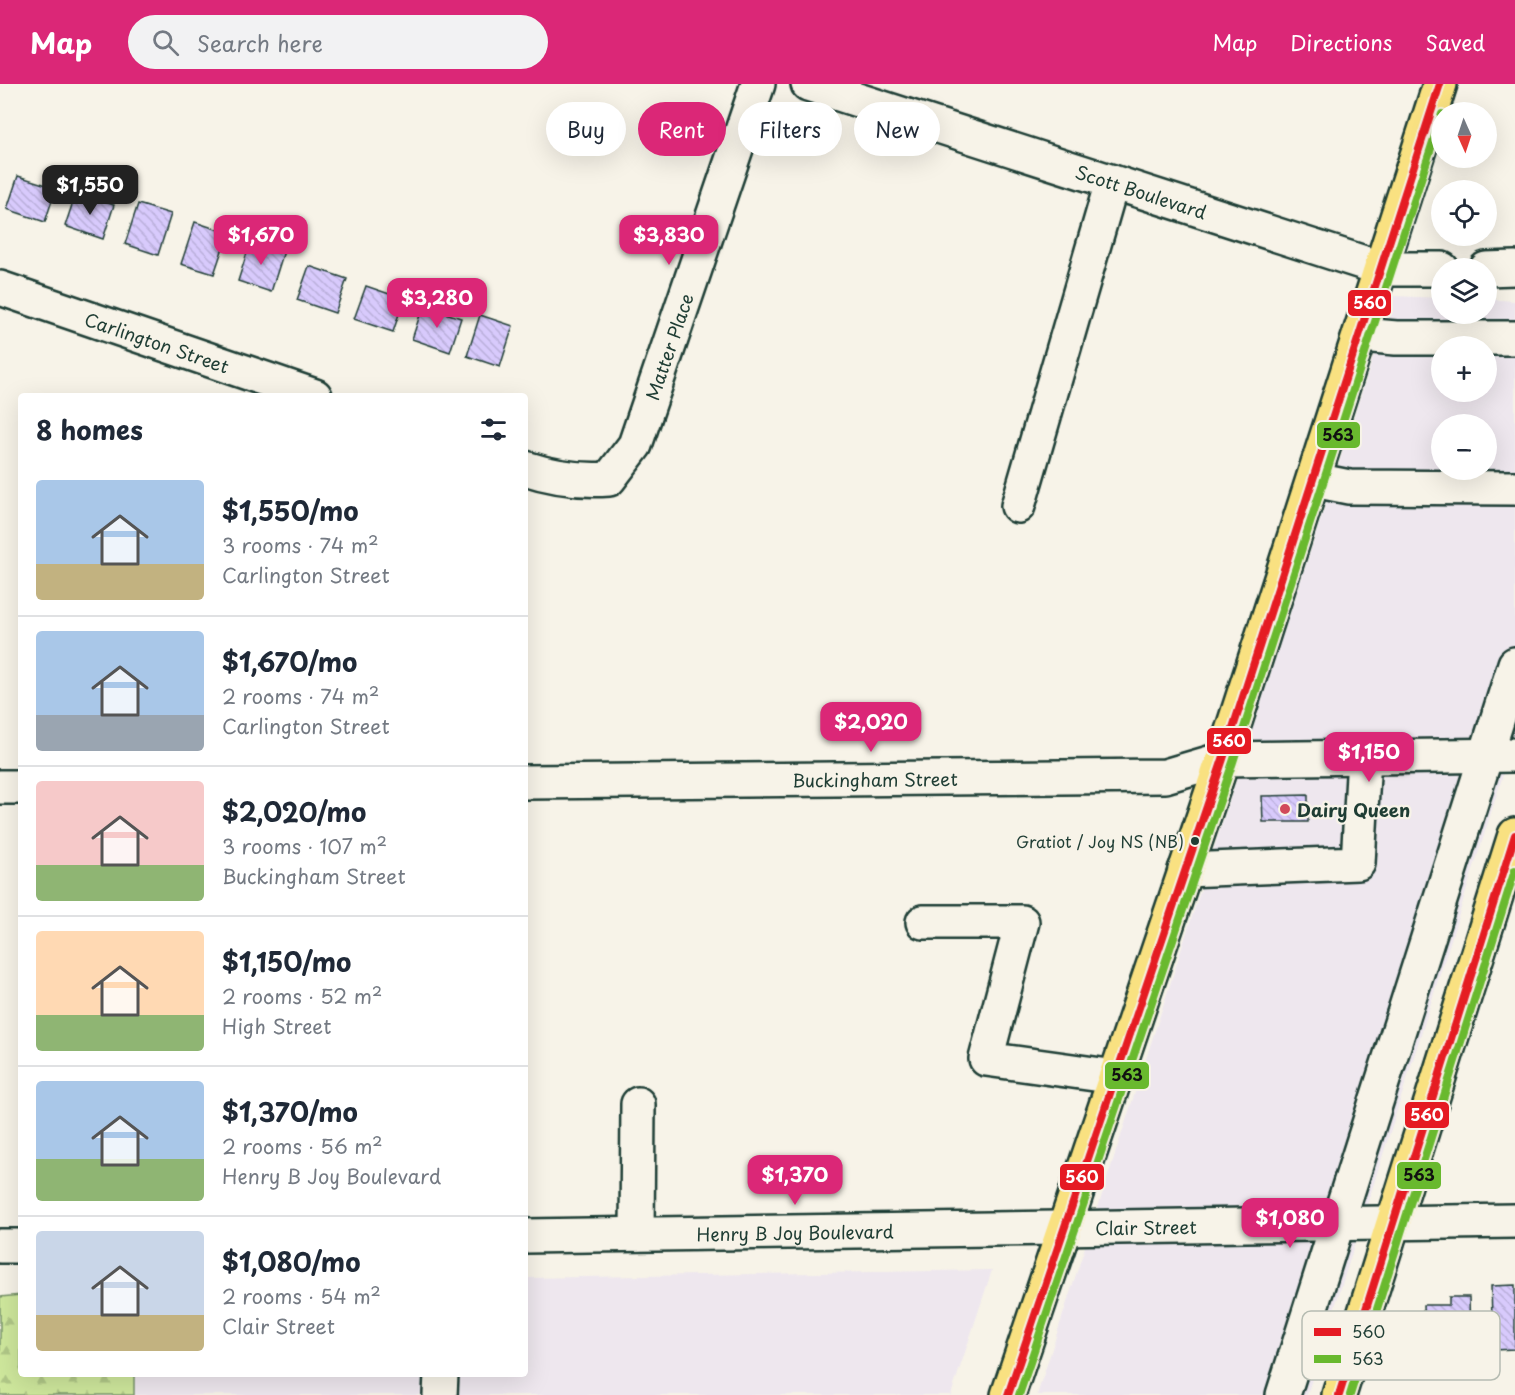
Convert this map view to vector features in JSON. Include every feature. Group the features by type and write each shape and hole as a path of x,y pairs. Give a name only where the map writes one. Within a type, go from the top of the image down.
{"main road":[{"path":"1008,1395 1223,759 1362,335 1440,84"},
{"path":"1365,1311 1515,835"},
{"path":"1338,1395 1343,1380"}],"street":[{"name":"Matter Place","path":"528,469 543,474 609,480 635,445 758,84"},
{"name":"Scott Boulevard","path":"808,84 1383,269 1431,269"},
{"path":"1018,506 1112,182"},
{"path":"1497,269 1515,268"},
{"name":"Carlington Street","path":"0,288 306,393"},
{"path":"1362,335 1396,338 1515,338"},
{"path":"1314,480 1349,488 1515,488"},
{"path":"1310,1311 1338,1223 1501,756 1515,664"},
{"name":"Buckingham Street","path":"528,782 1165,776 1223,759 1501,756"},
{"path":"1180,884 1358,863 1364,757"},
{"path":"0,787 18,787"},
{"path":"923,922 1022,922 986,1059 1116,1077"},
{"path":"637,1234 638,1104"},
{"name":"Clair Street","path":"1065,1228 1515,1221"},
{"name":"Henry B Joy Boulevard","path":"528,1236 1065,1228"},
{"path":"0,1246 18,1246"},
{"path":"1283,1395 1302,1336"},
{"path":"440,1395 441,1377"}],"shaded area":[{"path":"1393,296 1431,298 1431,324 1497,324 1497,300 1515,301 1515,737 1334,1311 1302,1311 1302,1380 1312,1380 1307,1395 1037,1395"},
{"path":"992,1270 951,1395 134,1395 134,1377 528,1377 528,1278"}],"green space":[{"path":"18,1295 18,1377 134,1377 134,1395 0,1395 0,1297"}],"building":[{"path":"18,176 56,188 45,222 7,209"},
{"path":"76,193 114,205 103,239 65,226"},
{"path":"138,204 171,214 158,255 125,244"},
{"path":"195,222 228,233 214,274 181,264"},
{"path":"251,240 284,251 271,292 238,281"},
{"path":"309,266 347,279 335,313 297,300"},
{"path":"366,286 404,299 393,332 354,319"},
{"path":"423,306 461,318 450,352 412,339"},
{"path":"480,315 513,326 500,367 467,356"},
{"name":"Dairy Queen","path":"1308,795 1308,822 1263,822 1262,796"},
{"path":"1515,1285 1515,1349 1500,1350 1500,1311 1492,1311 1491,1286"},
{"path":"1449,1297 1469,1297 1469,1311 1423,1311 1423,1305 1449,1305"}],"transit line":[{"name":"560","path":"1008,1395 1223,759 1440,84"},
{"name":"563","path":"1019,1395 1233,762 1431,148"},
{"name":"560","path":"1365,1311 1515,835"},
{"name":"563","path":"1376,1311 1515,870"},
{"name":"560","path":"1339,1395 1344,1380"},
{"name":"563","path":"1350,1395 1355,1380"}],"place":[{"name":"Dairy Queen","path":"1285,809"},
{"name":"Gratiot / Joy NS (NB)","path":"1195,841"}]}
